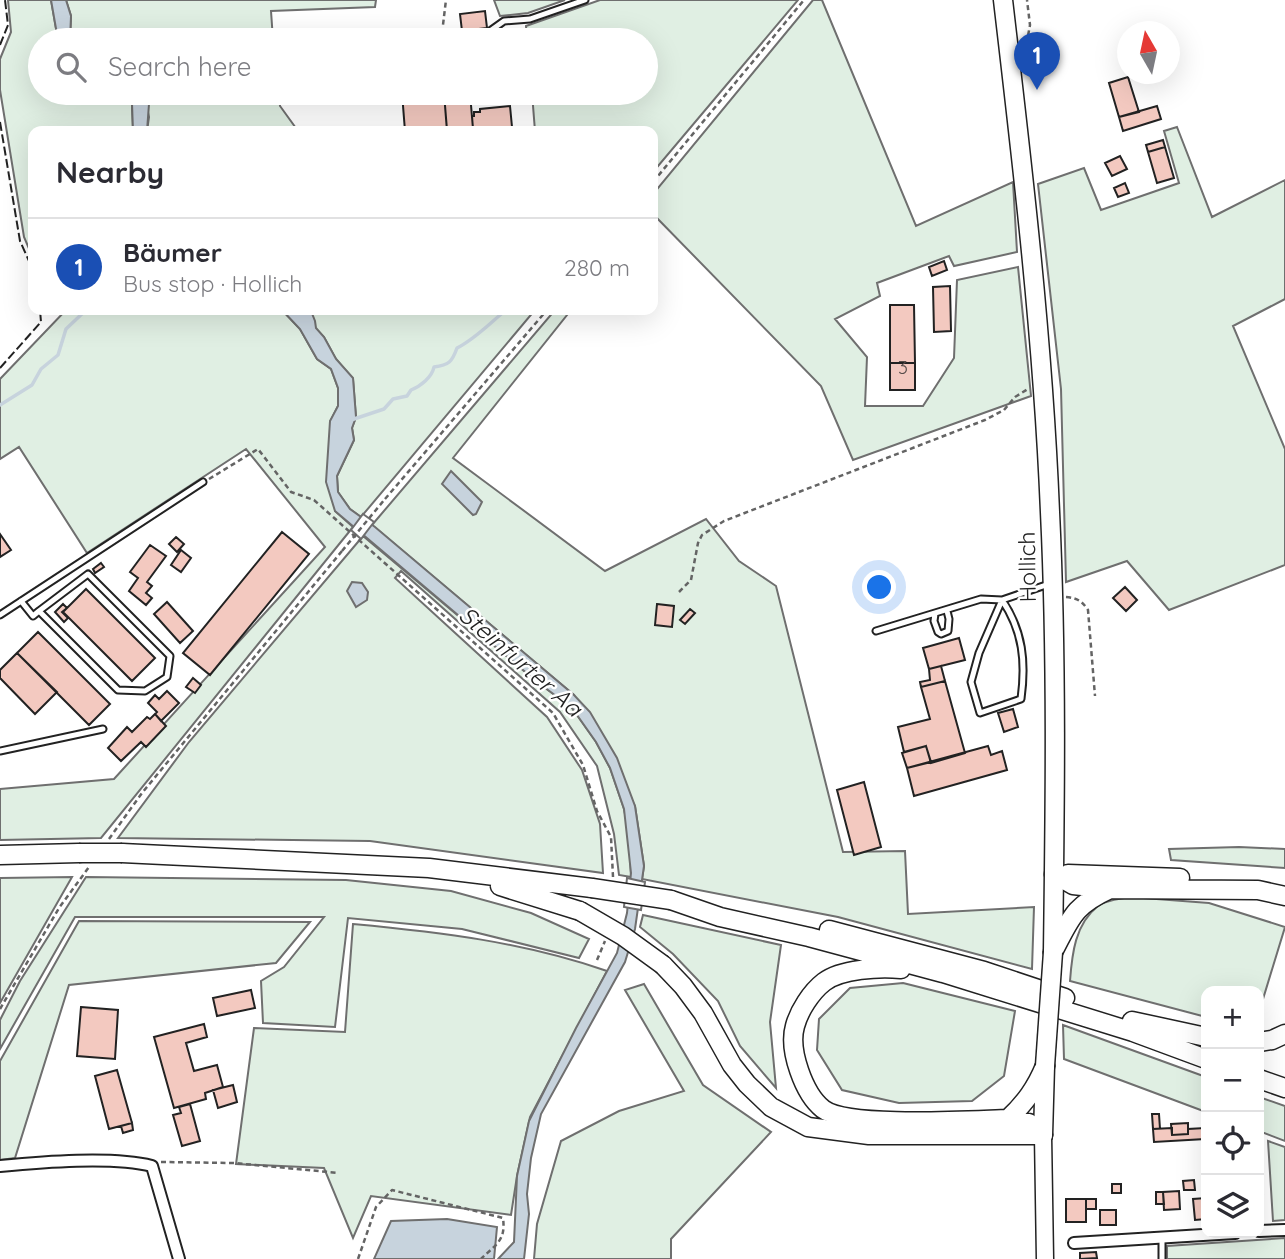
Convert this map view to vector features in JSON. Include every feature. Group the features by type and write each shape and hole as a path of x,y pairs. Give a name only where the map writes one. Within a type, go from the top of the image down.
{"main road":[{"name":"Hollich","path":"1003,0 1025,176 1043,386 1052,590 1054,874 1043,1135"},
{"path":"0,855 86,857 122,853 429,867 592,888 789,920 908,949 984,971 1201,1046"},
{"path":"429,867 522,891 580,911 623,936 663,965 683,986 703,1013 732,1065 747,1084 771,1107 808,1127 869,1135 1043,1135"},
{"path":"1054,874 1253,879 1285,884"},
{"path":"1054,874 1073,886 1110,889 1258,890 1285,896"},
{"path":"1052,952 1072,915 1087,899 1110,889"},
{"path":"671,901 943,973 1133,1032 1201,1057"},
{"path":"943,973 892,968 855,971 825,981 807,1000 794,1028 796,1056 803,1084 824,1110 866,1121 1008,1119 1028,1123 1043,1135"},
{"path":"1132,1021 1201,1036"},
{"path":"1264,1041 1285,1034"},
{"path":"1008,1119 1024,1104 1037,1086 1045,1066"},
{"path":"1264,1069 1285,1076"},
{"path":"1264,1081 1285,1088"},
{"path":"1043,1135 1045,1259"}],"street":[{"path":"0,1166 106,1162 152,1166 179,1259"},
{"path":"1264,1231 1285,1230"},
{"path":"1074,1243 1201,1235"}],"lane":[{"path":"494,28 504,21 530,19 585,0"},
{"path":"0,615 203,482"},
{"path":"22,601 33,616 39,611 88,575 170,656 167,677 145,691 118,690 39,611"},
{"path":"876,631 981,599 1002,600 1052,590"},
{"path":"1002,600 1013,617 1021,640 1025,672 1021,699 980,713 971,682 979,653 1002,600"},
{"path":"935,614 935,628 944,633 948,631 949,625 947,611"},
{"path":"0,751 103,729"},
{"path":"1163,1237 1163,1259"}],"path":[{"path":"442,28 446,0"},
{"path":"658,176 804,0"},
{"path":"110,838 142,793 385,499 543,315"},
{"path":"680,592 691,580 702,535 724,521 985,419 1004,410 1023,391 1043,386"},
{"path":"203,482 258,449 291,492 314,500 553,713 583,765 597,811 611,837 614,889"},
{"path":"1052,590 1075,598 1088,610 1095,696"},
{"path":"0,1009 86,857"},
{"path":"597,960 606,938"},
{"path":"152,1166 164,1161 234,1163 339,1173"},
{"path":"358,1259 376,1208 392,1190 503,1216 505,1232 502,1238 481,1259"}],"green space":[{"path":"8,0 51,0 56,28 28,28 28,105 132,105 133,126 28,126 28,246 24,237 0,90 0,59 11,32"},
{"path":"66,0 376,0 375,7 271,11 272,28 70,28 71,16"},
{"path":"494,0 565,0 528,13 500,16"},
{"path":"600,0 798,0 658,166 658,126 535,126 533,105 658,105 658,28 526,26"},
{"path":"813,0 822,0 916,226 1013,182 1017,252 954,266 949,256 877,283 880,296 835,319 867,357 865,406 923,406 954,358 957,280 1018,267 1031,396 853,460 821,386 658,219 658,188"},
{"path":"146,105 280,105 294,126 148,126"},
{"path":"1177,127 1212,217 1285,180 1285,299 1233,326 1285,449 1285,565 1169,610 1127,561 1066,582 1061,389 1038,184 1084,168 1101,210 1179,183 1164,131"},
{"path":"61,315 287,315 300,329 317,359 331,369 338,388 338,406 330,422 335,511 353,527 101,838 0,840 0,789 114,779 325,547 246,449 87,553 19,447 0,459 0,379"},
{"path":"311,315 531,315 361,517 350,509 338,492 337,476 354,440 352,428 356,417 353,379 315,328"},
{"path":"551,315 567,315 453,458 605,571 706,519 739,561 776,586 843,852 905,851 908,914 1034,907 1032,969 838,917 642,879 644,866 635,806 574,695 372,525"},
{"path":"363,536 572,708 610,768 624,809 629,834 631,877 619,875 614,834 597,766 560,712 401,571 395,578 547,717 582,770 600,824 603,873 370,841 118,838 189,742"},
{"path":"1169,849 1285,849 1285,868 1171,860"},
{"path":"72,877 0,1003 0,878"},
{"path":"86,877 346,880 451,891 531,913 589,939 579,958 462,929 348,918 335,1027 263,1023 261,981 284,967 324,917 75,917 0,1049 0,1020 20,981"},
{"path":"1130,897 1209,903 1285,927 1264,996 1264,986 1201,986 1201,1016 1070,981 1076,940 1084,922 1101,904"},
{"path":"643,915 781,945 770,1022 776,1088 740,1046 718,1001 673,954 640,927"},
{"path":"79,921 310,922 276,963 69,985 15,1158 0,1160 0,1061"},
{"path":"353,924 513,945 607,971 530,1117 511,1215 371,1196 353,1238 324,1168 236,1164 254,1028 345,1032"},
{"path":"903,983 1015,1011 1004,1076 972,1101 899,1103 842,1090 817,1050 819,1019 850,988"},
{"path":"644,984 703,1085 771,1132 671,1239 671,1259 534,1259 537,1224 561,1141 619,1111 684,1091 625,990"},
{"path":"1063,1025 1201,1075 1201,1110 1064,1059"},
{"path":"1264,1099 1285,1106 1285,1141 1264,1133"},
{"path":"1268,1141 1285,1147 1285,1220 1273,1221"},
{"path":"1285,1238 1285,1259 1167,1259 1167,1246"}],"water":[{"path":"51,0 66,0 71,16 70,28 56,28"},
{"path":"132,105 149,105 147,126 133,126"},
{"name":"Steinfurter Aa","path":"287,315 313,315 316,328 336,359 353,378 356,417 352,428 354,440 337,476 338,492 350,509 375,527 574,695 590,712 617,758 635,806 644,866 635,929 625,962 541,1114 531,1158 524,1259 498,1259 514,1242 517,1176 529,1121 617,953 627,913 631,873 624,809 610,768 572,708 536,681 335,511 326,482 330,421 338,406 338,388 331,369 317,359 300,329"},
{"path":"451,471 482,502 476,514 473,515 442,484"},
{"path":"352,582 362,583 368,592 367,600 356,607 347,591"},
{"path":"447,1219 497,1227 494,1259 374,1259 391,1221"}],"pier":[{"path":"363,514 374,522 361,539 351,530"},
{"path":"627,878 645,882 641,910 624,907"}],"building":[{"path":"485,11 487,28 462,28 460,14"},
{"path":"1117,80 1117,84 1130,84 1139,112 1119,117 1109,83"},
{"path":"403,105 445,105 447,126 405,126"},
{"path":"445,105 471,105 473,126 447,126"},
{"path":"510,106 512,126 473,126 472,116 474,112 480,112 480,109"},
{"path":"1157,106 1161,119 1123,131 1119,117"},
{"path":"1163,140 1165,147 1148,152 1146,145"},
{"path":"1165,147 1174,178 1157,183 1148,152"},
{"path":"1120,156 1127,169 1112,176 1105,163"},
{"path":"1125,183 1129,193 1118,197 1114,188"},
{"path":"944,261 947,270 932,276 929,267"},
{"path":"950,286 951,331 934,332 933,287"},
{"path":"890,305 914,305 915,363 890,363"},
{"path":"890,363 915,363 915,390 890,390"},
{"path":"282,532 309,554 210,675 183,653"},
{"path":"0,534 11,550 0,557"},
{"path":"176,537 184,544 177,552 169,544"},
{"path":"150,545 166,556 147,582 152,586 146,593 152,598 146,605 129,591 138,578 130,572"},
{"path":"181,550 191,558 181,572 171,565"},
{"path":"101,563 104,567 95,573 93,569"},
{"path":"1125,587 1137,600 1126,611 1113,598"},
{"path":"86,589 155,658 132,681 63,612"},
{"path":"167,602 193,631 180,643 154,614"},
{"path":"63,604 67,608 62,612 68,618 64,622 55,612"},
{"path":"657,604 674,606 672,627 655,625"},
{"path":"690,609 695,613 685,624 680,620"},
{"path":"38,632 110,704 89,725 17,653"},
{"path":"959,638 965,660 929,669 923,648"},
{"path":"17,653 57,692 35,714 0,678 0,670"},
{"path":"941,666 945,681 921,687 920,682 930,680 929,669"},
{"path":"193,678 201,685 195,693 186,687"},
{"path":"945,681 965,753 931,763 926,746 904,752 898,727 930,719 921,687"},
{"path":"167,691 179,703 161,721 148,703 155,695 159,699"},
{"path":"1013,709 1018,727 1004,732 998,713"},
{"path":"155,714 166,726 146,747 141,742 121,761 108,748 127,727 132,732 147,717 150,719"},
{"path":"926,746 931,762 907,768 902,753"},
{"path":"988,746 991,755 1002,751 1007,770 914,796 907,768"},
{"path":"864,782 881,847 854,855 837,790"},
{"path":"251,990 255,1008 217,1016 213,998"},
{"path":"81,1007 118,1010 115,1059 77,1056"},
{"path":"204,1024 207,1037 186,1043 194,1071 217,1065 223,1087 205,1093 206,1099 174,1108 154,1037"},
{"path":"117,1070 132,1123 109,1129 95,1076"},
{"path":"233,1085 237,1102 218,1108 213,1090"},
{"path":"190,1104 200,1141 182,1146 173,1115 181,1113 179,1107"},
{"path":"1152,1114 1159,1114 1160,1129 1153,1129"},
{"path":"132,1123 133,1130 123,1133 121,1126"},
{"path":"1188,1123 1188,1134 1172,1135 1171,1124"},
{"path":"1172,1128 1172,1135 1188,1134 1188,1129 1201,1128 1201,1139 1154,1142 1153,1129"},
{"path":"1194,1180 1195,1190 1184,1190 1183,1181"},
{"path":"1112,1184 1121,1184 1121,1193 1112,1193"},
{"path":"1179,1191 1180,1209 1164,1210 1163,1192"},
{"path":"1156,1192 1163,1192 1164,1204 1156,1204"},
{"path":"1201,1198 1201,1219 1195,1220 1193,1199"},
{"path":"1066,1199 1086,1199 1086,1222 1066,1222"},
{"path":"1086,1199 1096,1199 1096,1209 1086,1209"},
{"path":"1100,1210 1116,1210 1116,1225 1100,1225"},
{"path":"1096,1252 1097,1258 1080,1259 1080,1253"}],"waterway":[{"path":"0,405 32,385 41,369 58,355 66,329 81,315"},
{"path":"351,420 384,409 393,399 407,396 428,378 434,367 449,362 457,348 500,315"}],"fence":[{"path":"0,45 8,25 5,0"},
{"path":"0,122 20,241 28,259"},
{"path":"0,368 41,322 40,315"}],"place":[{"name":"Bäumer","path":"1037,90"}]}
